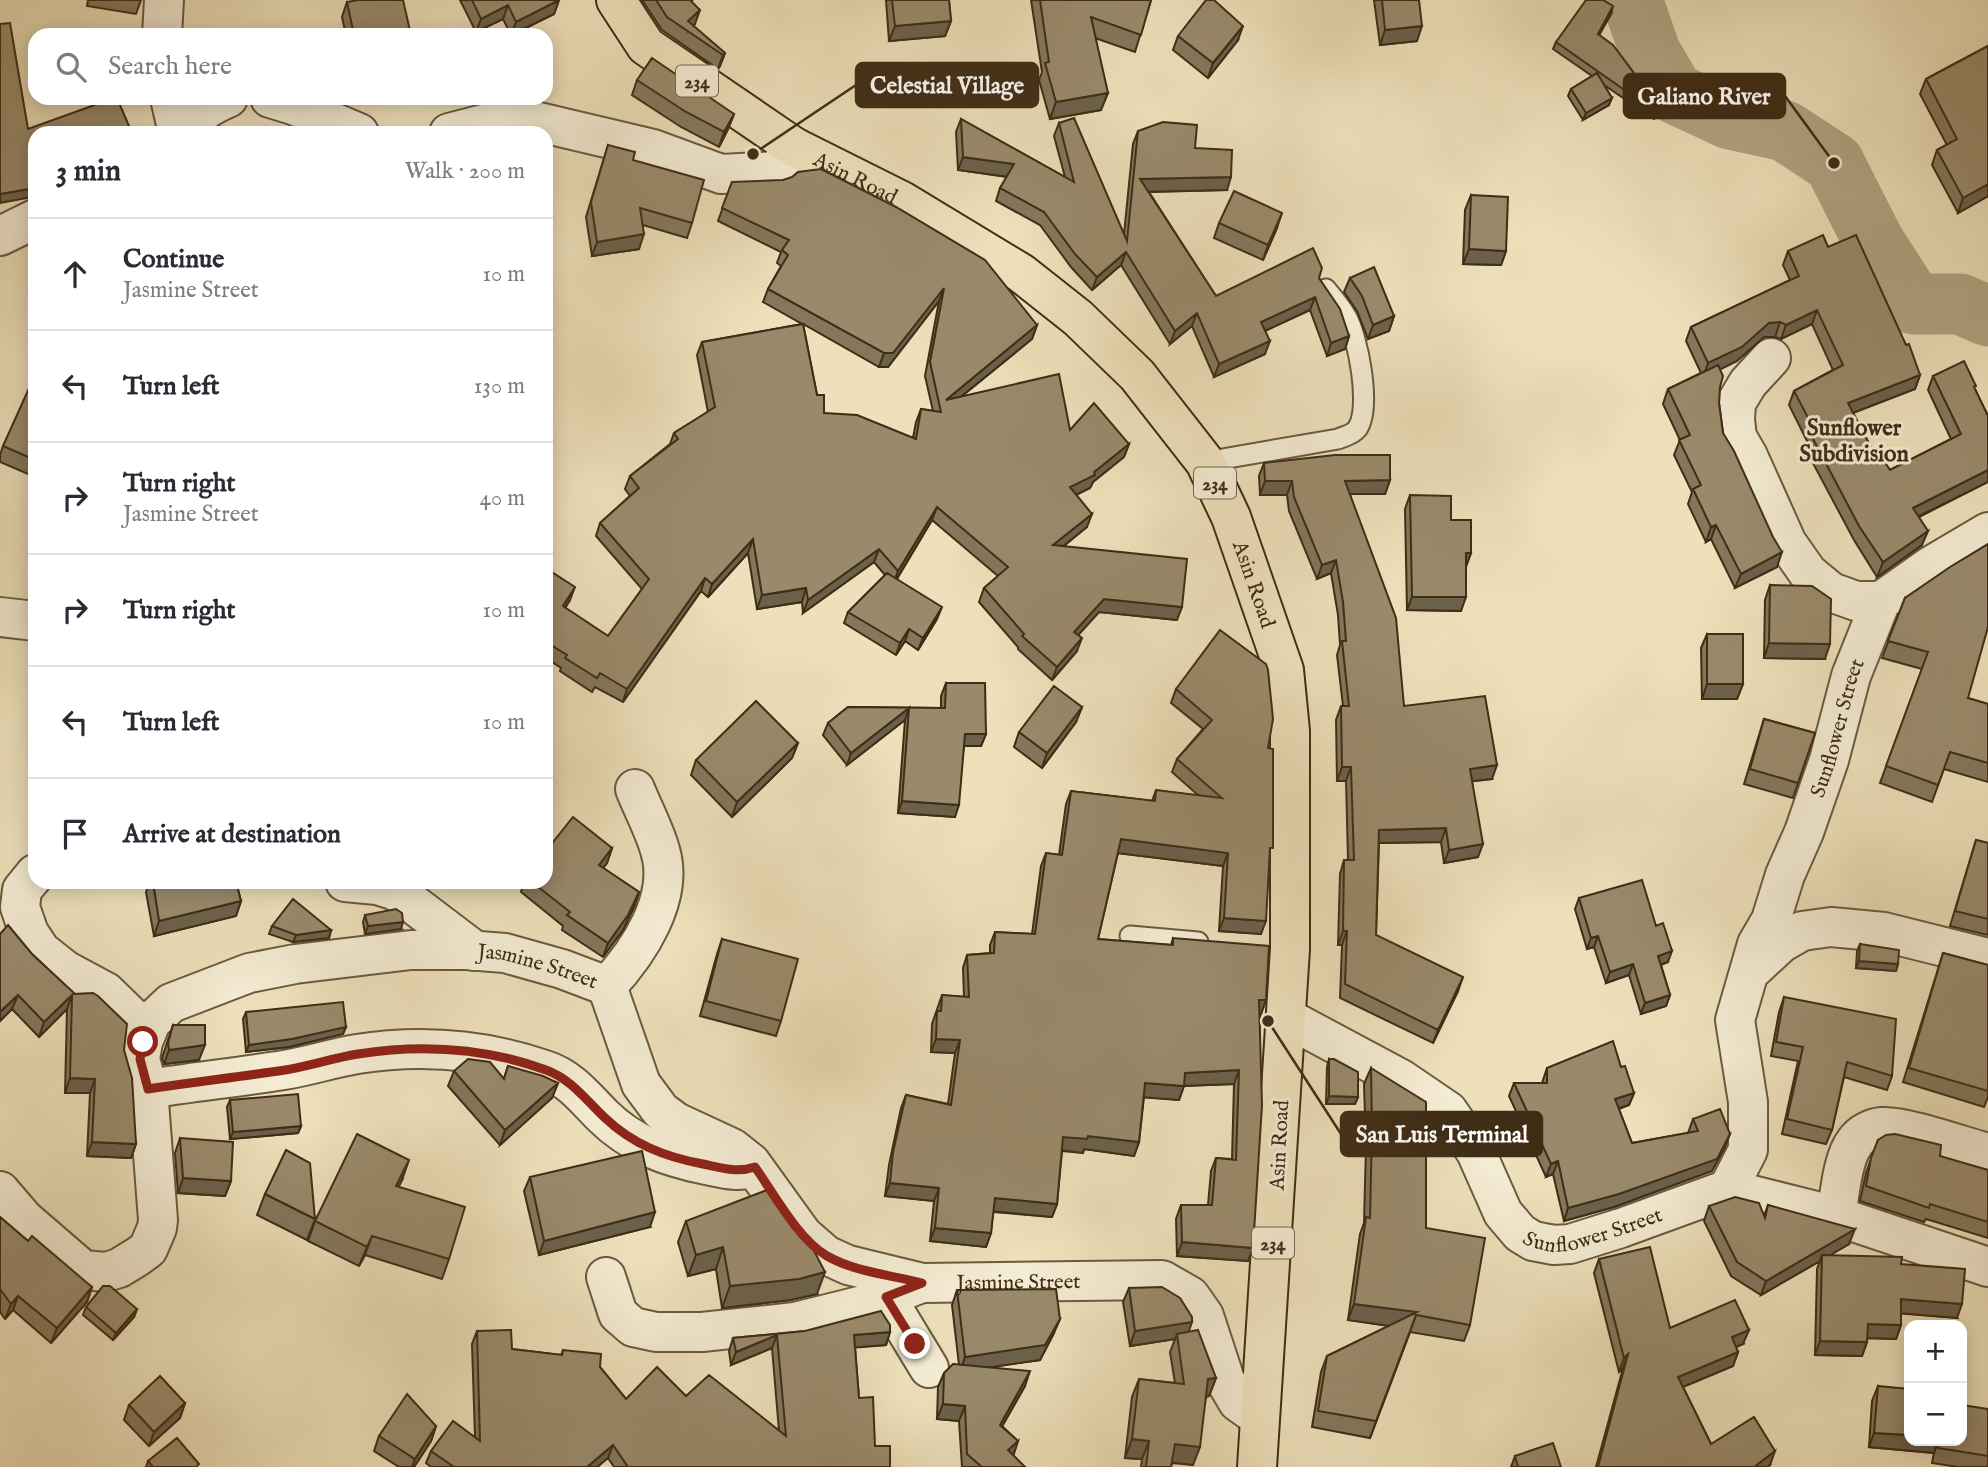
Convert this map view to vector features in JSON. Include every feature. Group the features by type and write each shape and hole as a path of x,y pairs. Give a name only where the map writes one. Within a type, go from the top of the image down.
{"main road":[{"name":"Asin Road","path":"616,0 646,46 794,147 902,201 1021,273 1078,318 1137,375 1205,462 1231,517 1284,670 1290,731 1283,949 1287,1018 1257,1467"}],"street":[{"path":"162,28 164,0"},
{"path":"172,105 176,126"},
{"path":"190,126 212,105"},
{"path":"293,105 342,126"},
{"path":"476,126 499,120 526,119 653,149 721,174 777,171 794,147"},
{"path":"0,236 28,222"},
{"path":"1771,358 1748,383 1736,404 1737,437 1787,543 1808,573 1831,592 1856,601 1881,601 1932,565 1988,531"},
{"name":"Sunflower Street","path":"1287,1018 1401,1079 1448,1111 1476,1152 1503,1213 1520,1233 1533,1241 1554,1245 1570,1244 1728,1189 1748,1150 1748,1102 1735,1020 1757,944 1771,920 1785,875 1804,832 1829,760 1851,676 1881,601"},
{"path":"0,617 28,620"},
{"path":"607,986 626,966 656,915 663,893 661,852 635,789"},
{"path":"0,1191 24,1219 83,1270 106,1272 119,1268 148,1249 157,1228 148,1089 140,1059 147,1032 106,992 65,970 41,951 29,933 20,907 22,890 28,883"},
{"path":"388,889 396,891 475,951"},
{"path":"1747,974 1781,943 1802,930 1831,927 1884,932 1988,958"},
{"name":"Jasmine Street","path":"147,1032 151,1022 171,1003 249,973 295,964 411,950 505,953 532,960 607,986 642,1084 661,1111 676,1122 732,1148 755,1167 803,1235 825,1255 848,1265 922,1283 1142,1278 1169,1283 1191,1296 1203,1316 1225,1380 1238,1402 1259,1417"},
{"path":"148,1089 286,1069 359,1054 412,1049 455,1049 510,1058 550,1071 580,1090 603,1117 633,1141 663,1154 731,1170 755,1167"},
{"path":"1836,1216 1848,1155 1855,1141 1866,1131 1883,1126 1988,1153"},
{"path":"1728,1189 1836,1216 1988,1267"},
{"path":"606,1277 618,1314 633,1327 656,1332 702,1332 795,1322 867,1304 922,1283"},
{"path":"886,1297 929,1368"}],"lane":[{"path":"1205,462 1338,439 1351,435 1359,427 1363,409 1362,371 1357,343 1347,317 1326,289"},
{"path":"1130,936 1223,944"}],"building":[{"path":"403,0 409,28 353,28 347,2"},
{"path":"472,0 559,0 516,22 508,5 481,19"},
{"path":"656,0 690,0 700,10 688,21 725,53 723,55 667,17"},
{"path":"892,0 949,0 951,21 895,26"},
{"path":"1040,0 1151,0 1141,35 1091,17 1108,93 1056,102 1045,63 1049,62"},
{"path":"1206,0 1214,0 1243,26 1213,63 1178,36"},
{"path":"1382,0 1419,0 1422,26 1385,30"},
{"path":"1586,0 1603,0 1613,6 1598,34 1613,45 1660,108 1656,112 1556,42"},
{"path":"10,23 28,129 28,189 0,194 0,24"},
{"path":"1988,46 1988,184 1963,198 1937,150 1957,139 1926,79"},
{"path":"652,58 734,114 724,132 686,112 637,80"},
{"path":"1597,73 1612,98 1586,113 1571,89"},
{"path":"95,105 120,105 129,126 36,126"},
{"path":"1074,118 1127,241 1138,131 1163,122 1197,125 1195,148 1232,150 1231,177 1140,179 1216,296 1313,248 1322,268 1319,278 1340,309 1349,336 1331,343 1315,297 1261,322 1270,341 1219,364 1197,313 1175,331 1126,252 1097,277 1075,254 1044,212 1000,188 1014,164 963,157 961,119 1074,182 1059,123"},
{"path":"608,145 635,152 633,160 704,180 692,223 640,208 644,234 597,242 591,202"},
{"path":"821,169 896,207 985,260 1037,325 946,400 1059,374 1070,430 1094,403 1129,444 1094,472 1095,475 1070,487 1092,514 1053,545 1187,559 1182,607 1104,599 1074,632 1082,638 1057,667 1022,636 1024,634 984,588 1008,567 937,507 898,571 879,549 808,600 806,588 762,595 753,539 712,584 705,578 627,689 600,673 597,678 565,658 567,655 553,646 553,573 575,587 563,606 608,636 649,579 600,523 639,488 630,476 678,439 674,433 715,407 702,342 803,324 817,395 824,395 824,413 857,415 916,439 921,409 941,412 930,362 944,288 893,353 884,353 768,289 788,255 782,250 789,240 722,208 732,182 783,180 798,172"},
{"path":"1234,191 1282,213 1268,245 1219,223"},
{"path":"1471,195 1508,197 1506,251 1469,249"},
{"path":"1823,235 1828,247 1856,235 1906,345 1909,344 1920,375 1848,403 1875,455 1879,453 1890,470 1961,434 1933,376 1964,361 1988,416 1988,470 1913,508 1928,531 1883,562 1859,526 1812,437 1817,435 1794,391 1843,365 1817,310 1786,325 1780,322 1769,323 1742,347 1708,363 1691,327 1799,276 1788,251"},
{"path":"1374,267 1394,316 1373,325 1362,296 1350,278"},
{"path":"1718,365 1723,376 1719,403 1723,433 1782,552 1741,574 1716,525 1711,527 1693,489 1701,485 1679,440 1690,435 1668,389"},
{"path":"28,390 28,457 3,446"},
{"path":"1335,455 1390,455 1390,480 1345,481 1396,618 1404,706 1485,696 1497,765 1470,769 1483,844 1449,850 1446,828 1379,830 1376,935 1463,977 1438,1030 1345,984 1347,931 1343,931 1344,860 1354,860 1351,767 1342,767 1341,706 1349,706 1342,641 1346,641 1343,602 1336,560 1322,565 1294,497 1292,481 1265,481 1264,463"},
{"path":"1410,495 1451,496 1451,520 1471,520 1471,553 1466,553 1466,597 1412,597"},
{"path":"1988,544 1988,627 1968,698 1988,704 1988,763 1950,752 1938,785 1886,766 1928,652 1888,641 1905,598"},
{"path":"887,573 942,607 923,638 909,629 900,643 848,612"},
{"path":"1770,585 1812,586 1831,599 1830,644 1769,643"},
{"path":"1220,630 1266,664 1268,670 1273,719 1268,748 1273,749 1273,848 1270,848 1266,921 1224,918 1228,853 1121,839 1098,939 1173,945 1173,938 1269,946 1266,1000 1259,1000 1262,1105 1253,1248 1182,1242 1181,1205 1212,1205 1216,1158 1236,1160 1239,1070 1185,1073 1184,1086 1145,1083 1139,1142 1088,1136 1087,1139 1063,1137 1057,1204 995,1198 991,1233 935,1228 939,1188 890,1183 893,1152 906,1095 951,1105 960,1040 936,1039 937,1011 941,1011 942,995 969,997 967,955 994,953 995,932 1035,934 1046,853 1062,855 1071,791 1155,801 1156,790 1222,798 1177,759 1212,720 1176,689"},
{"path":"1707,634 1743,634 1743,684 1707,684"},
{"path":"946,683 985,683 986,734 965,734 959,805 902,801 909,708 851,753 828,723 848,707 945,708"},
{"path":"1054,686 1082,707 1047,753 1019,732"},
{"path":"756,701 798,743 737,802 696,760"},
{"path":"1764,719 1815,733 1798,783 1750,769"},
{"path":"573,817 612,848 599,865 639,892 628,915 608,943 567,915 570,912 541,889 553,889 553,842"},
{"path":"1976,840 1988,843 1988,919 1955,911"},
{"path":"1642,880 1656,926 1663,923 1672,951 1658,956 1670,995 1645,1003 1633,964 1610,972 1598,936 1591,938 1579,898"},
{"path":"154,889 238,889 241,901 159,921"},
{"path":"293,899 331,930 296,935 272,926"},
{"path":"396,909 402,913 403,922 368,926 365,915"},
{"path":"8,925 32,954 73,994 93,993 127,1024 124,1050 132,1078 136,1144 92,1142 95,1079 70,1078 72,995 44,1022 18,995 0,1012 0,934"},
{"path":"722,939 798,959 781,1021 706,1001"},
{"path":"1860,944 1899,950 1898,964 1859,961"},
{"path":"1943,953 1988,965 1988,1091 1909,1068"},
{"path":"1784,997 1896,1019 1892,1076 1847,1062 1832,1130 1787,1119 1803,1047 1776,1042"},
{"path":"343,1002 346,1027 249,1045 246,1012"},
{"path":"173,1025 205,1025 205,1045 169,1050"},
{"path":"1613,1041 1621,1067 1625,1066 1634,1093 1615,1099 1632,1143 1698,1131 1693,1119 1720,1109 1730,1134 1717,1159 1619,1194 1568,1208 1558,1161 1551,1164 1514,1083 1547,1083 1547,1068"},
{"path":"468,1059 490,1062 504,1079 508,1066 558,1083 505,1130 454,1071"},
{"path":"1329,1059 1358,1072 1358,1097 1329,1096"},
{"path":"1371,1068 1426,1102 1426,1228 1485,1238 1470,1325 1416,1315 1376,1421 1318,1411 1327,1356 1417,1312 1354,1304 1366,1217 1370,1218"},
{"path":"298,1094 301,1126 233,1132 230,1100"},
{"path":"357,1134 409,1160 396,1186 465,1207 449,1259 372,1236 367,1247 315,1221"},
{"path":"1895,1134 1941,1145 1940,1156 1988,1170 1988,1222 1930,1204 1929,1208 1866,1186 1871,1158 1878,1140"},
{"path":"180,1138 233,1142 231,1181 183,1178"},
{"path":"286,1150 310,1163 315,1219 265,1194"},
{"path":"642,1151 655,1212 544,1241 530,1177"},
{"path":"767,1190 793,1226 809,1241 825,1272 799,1279 730,1286 723,1247 696,1255 686,1221"},
{"path":"1735,1197 1759,1203 1765,1218 1768,1205 1855,1229 1766,1281 1737,1262 1709,1206"},
{"path":"0,1217 28,1241 32,1236 92,1287 57,1328 18,1296 11,1304 0,1289"},
{"path":"1650,1247 1670,1328 1735,1300 1749,1330 1732,1337 1738,1352 1678,1377 1711,1444 1754,1417 1775,1451 1754,1467 1598,1467 1628,1354 1624,1358 1599,1259"},
{"path":"1822,1255 1902,1257 1901,1264 1965,1269 1962,1304 1901,1299 1901,1325 1868,1324 1867,1342 1820,1341"},
{"path":"103,1286 110,1286 137,1309 116,1333 86,1307"},
{"path":"1162,1287 1180,1298 1192,1317 1192,1322 1135,1331 1129,1288"},
{"path":"1056,1289 1060,1319 1045,1345 965,1357 957,1290"},
{"path":"881,1311 890,1325 890,1332 854,1335 859,1398 873,1397 875,1446 890,1446 890,1467 628,1467 613,1445 587,1467 454,1467 431,1451 453,1421 480,1441 477,1331 511,1330 512,1349 562,1355 563,1350 601,1354 600,1367 626,1399 657,1367 686,1396 709,1375 786,1436 777,1335 736,1352 733,1338 805,1331"},
{"path":"1198,1330 1216,1378 1208,1379 1200,1447 1175,1444 1171,1467 1146,1467 1149,1441 1132,1439 1139,1379 1184,1384 1177,1334"},
{"path":"953,1364 1030,1371 1000,1425 1018,1441 1008,1450 1025,1467 982,1467 967,1454 965,1406 943,1404 944,1373"},
{"path":"160,1376 185,1403 154,1432 129,1405"},
{"path":"1878,1386 1904,1389 1904,1435 1874,1433"},
{"path":"407,1394 436,1426 415,1459 379,1436"},
{"path":"1967,1406 1988,1409 1988,1456 1938,1448 1967,1446"},
{"path":"177,1438 199,1464 196,1467 153,1467 148,1461"},
{"path":"1553,1443 1561,1467 1518,1467 1515,1456"}],"waterway":[{"path":"1632,0 1651,54 1674,93 1730,119 1785,131 1834,163 1874,242 1914,304 1960,304 1988,316"}],"place":[{"name":"Celestial Village","path":"753,154"},
{"name":"Galiano River","path":"1834,163"},
{"name":"San Luis Terminal","path":"1268,1021"}],"district":[{"name":"Sunflower Subdivision","path":"1854,440"}],"route":[{"path":"143,1042 140,1059 148,1089 286,1069 359,1054 412,1049 455,1049 510,1058 550,1071 580,1090 603,1117 633,1141 694,1163 738,1171 755,1167 803,1235 825,1255 848,1265 922,1283 886,1297 915,1344"}]}
